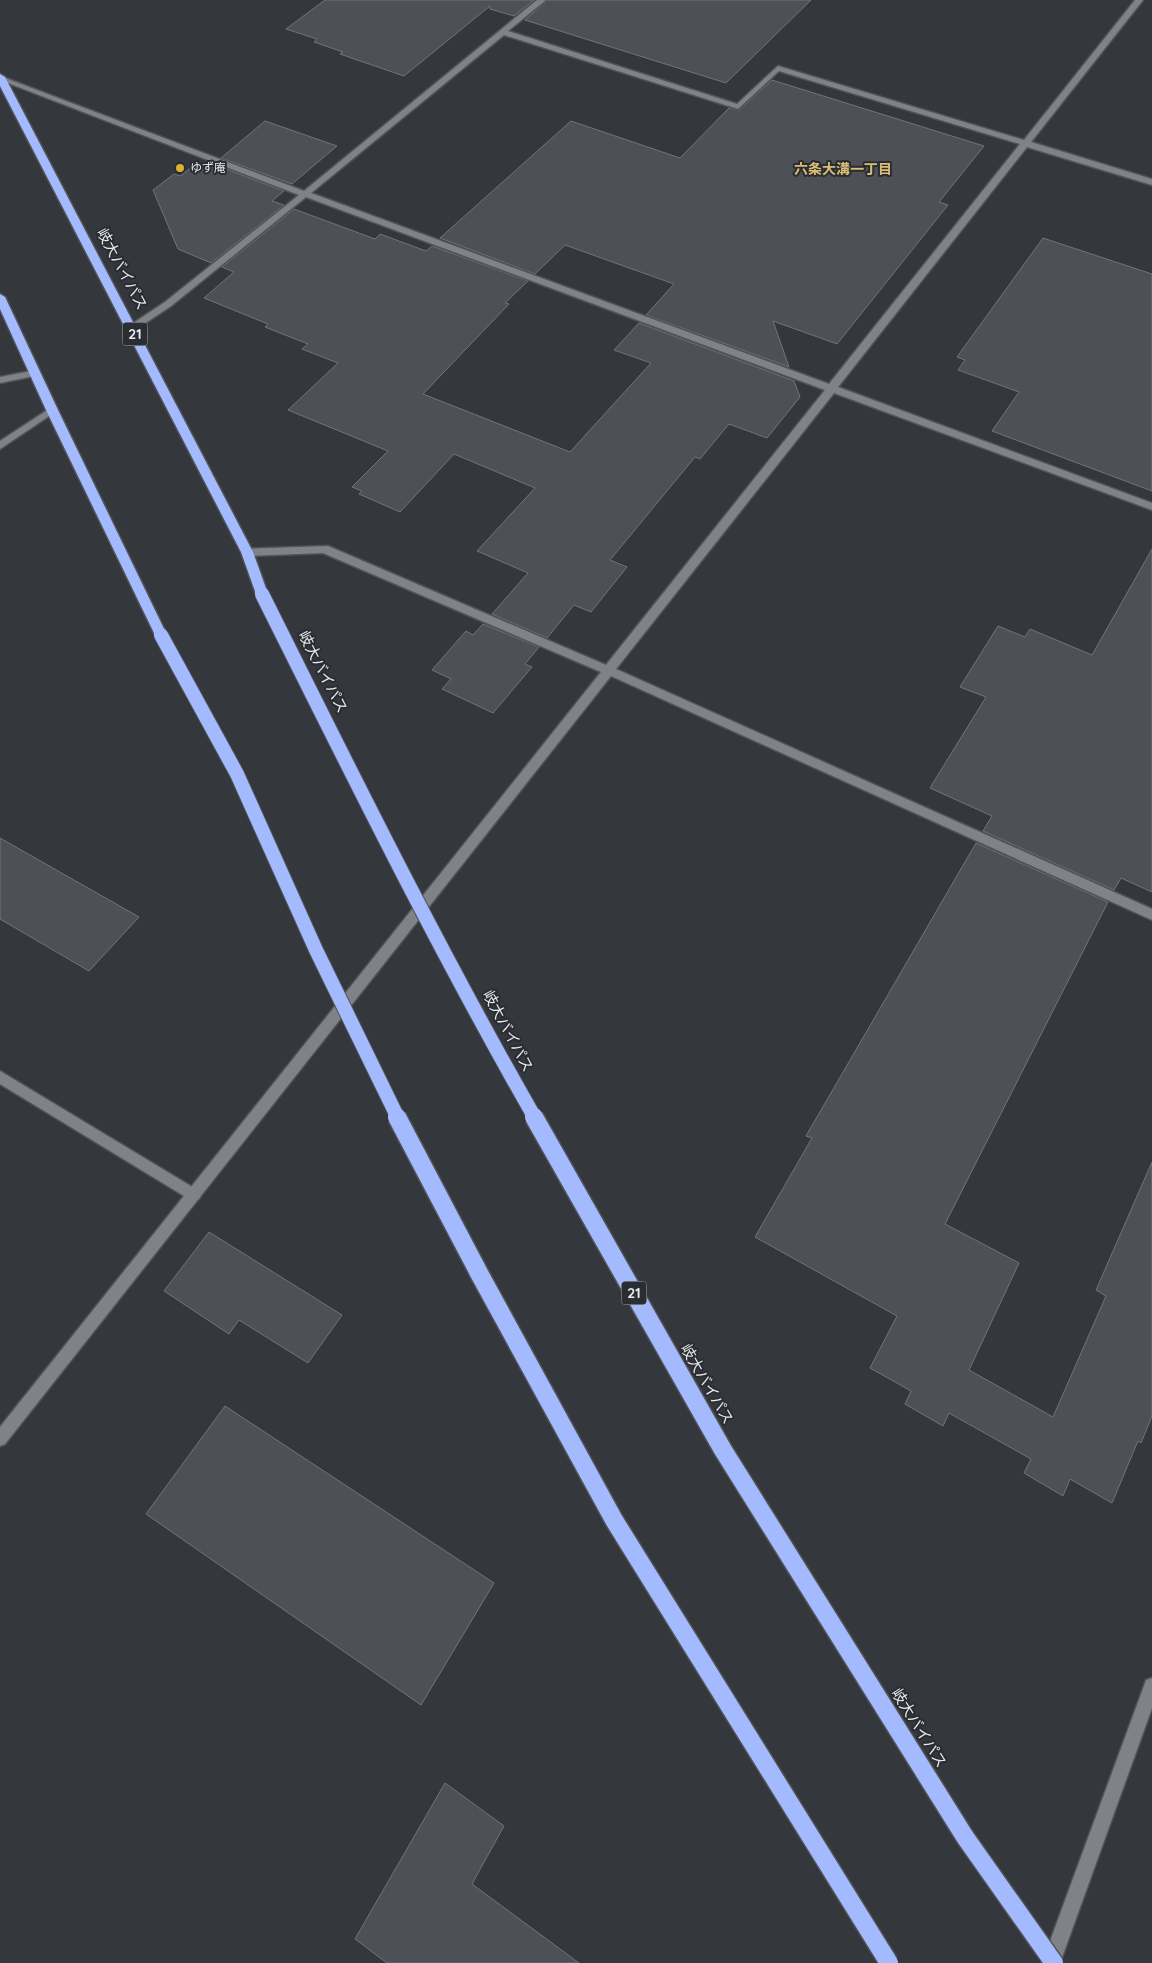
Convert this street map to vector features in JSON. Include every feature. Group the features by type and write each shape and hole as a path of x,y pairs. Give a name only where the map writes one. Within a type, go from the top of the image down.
{"highway":[{"name":"岐大バイパス","path":"0,78 132,328 247,552 262,594 378,825 496,1050 723,1450 965,1837 1053,1963"},
{"path":"0,297 52,410 161,635 237,774 316,950 389,1101 484,1284 609,1512 838,1884 889,1963"}],"street":[{"path":"132,328 168,304 542,0"},
{"path":"0,1439 1139,0"},
{"path":"503,32 738,107 778,68 1152,182"},
{"path":"0,78 305,194 1152,507"},
{"path":"0,380 36,373"},
{"path":"0,446 52,410"},
{"path":"247,552 324,549 608,670 1152,915"},
{"path":"0,1077 194,1195"},
{"path":"1053,1963 1152,1686"}],"building":[{"path":"325,0 534,0 514,16 490,9 490,6 404,76 340,54 343,52 314,42 317,39 286,29"},
{"path":"548,0 811,0 726,83 525,20"},
{"path":"772,80 984,146 939,202 948,205 837,344 773,321 789,367 646,315 674,284 565,245 535,274 440,238 571,121 680,158 729,108 739,110"},
{"path":"265,121 337,146 292,184 221,158"},
{"path":"196,164 207,168 213,164 284,191 272,201 284,205 211,263 178,249 153,190 174,174 180,176"},
{"path":"294,209 375,239 380,234 426,251 432,246 528,281 505,303 509,304 423,394 570,452 651,363 614,350 639,323 794,381 800,397 767,438 729,424 700,459 695,457 610,560 627,567 591,612 574,605 547,638 492,614 528,573 477,551 535,488 454,454 400,512 359,494 362,491 352,487 388,451 288,410 338,363 302,349 308,344 265,327 268,324 204,298 234,272 222,267"},
{"path":"1043,238 1152,274 1152,491 992,431 1019,392 958,370 965,360 957,357"},
{"path":"1152,549 1152,892 1121,878 1114,890 983,831 992,816 930,788 986,697 960,687 998,626 1025,637 1030,629 1092,655"},
{"path":"483,624 539,647 525,664 532,667 493,713 442,689 451,679 432,670 466,631 473,635"},
{"path":"0,838 139,917 89,971 0,919"},
{"path":"976,843 1108,902 945,1224 1019,1263 969,1370 1053,1417 1106,1296 1096,1290 1152,1162 1152,1416 1141,1443 1138,1441 1112,1503 1070,1479 1063,1496 1024,1473 1031,1459 949,1413 943,1426 905,1404 911,1391 870,1368 897,1316 755,1237 812,1138 806,1136"},
{"path":"209,1232 342,1315 308,1363 239,1320 229,1334 164,1291"},
{"path":"225,1406 494,1583 421,1705 146,1514"},
{"path":"445,1783 504,1826 472,1884 579,1963 387,1963 355,1939"}],"place":[{"name":"ゆず庵","path":"180,168"}],"district":[{"name":"六条大溝一丁目","path":"843,169"}]}
